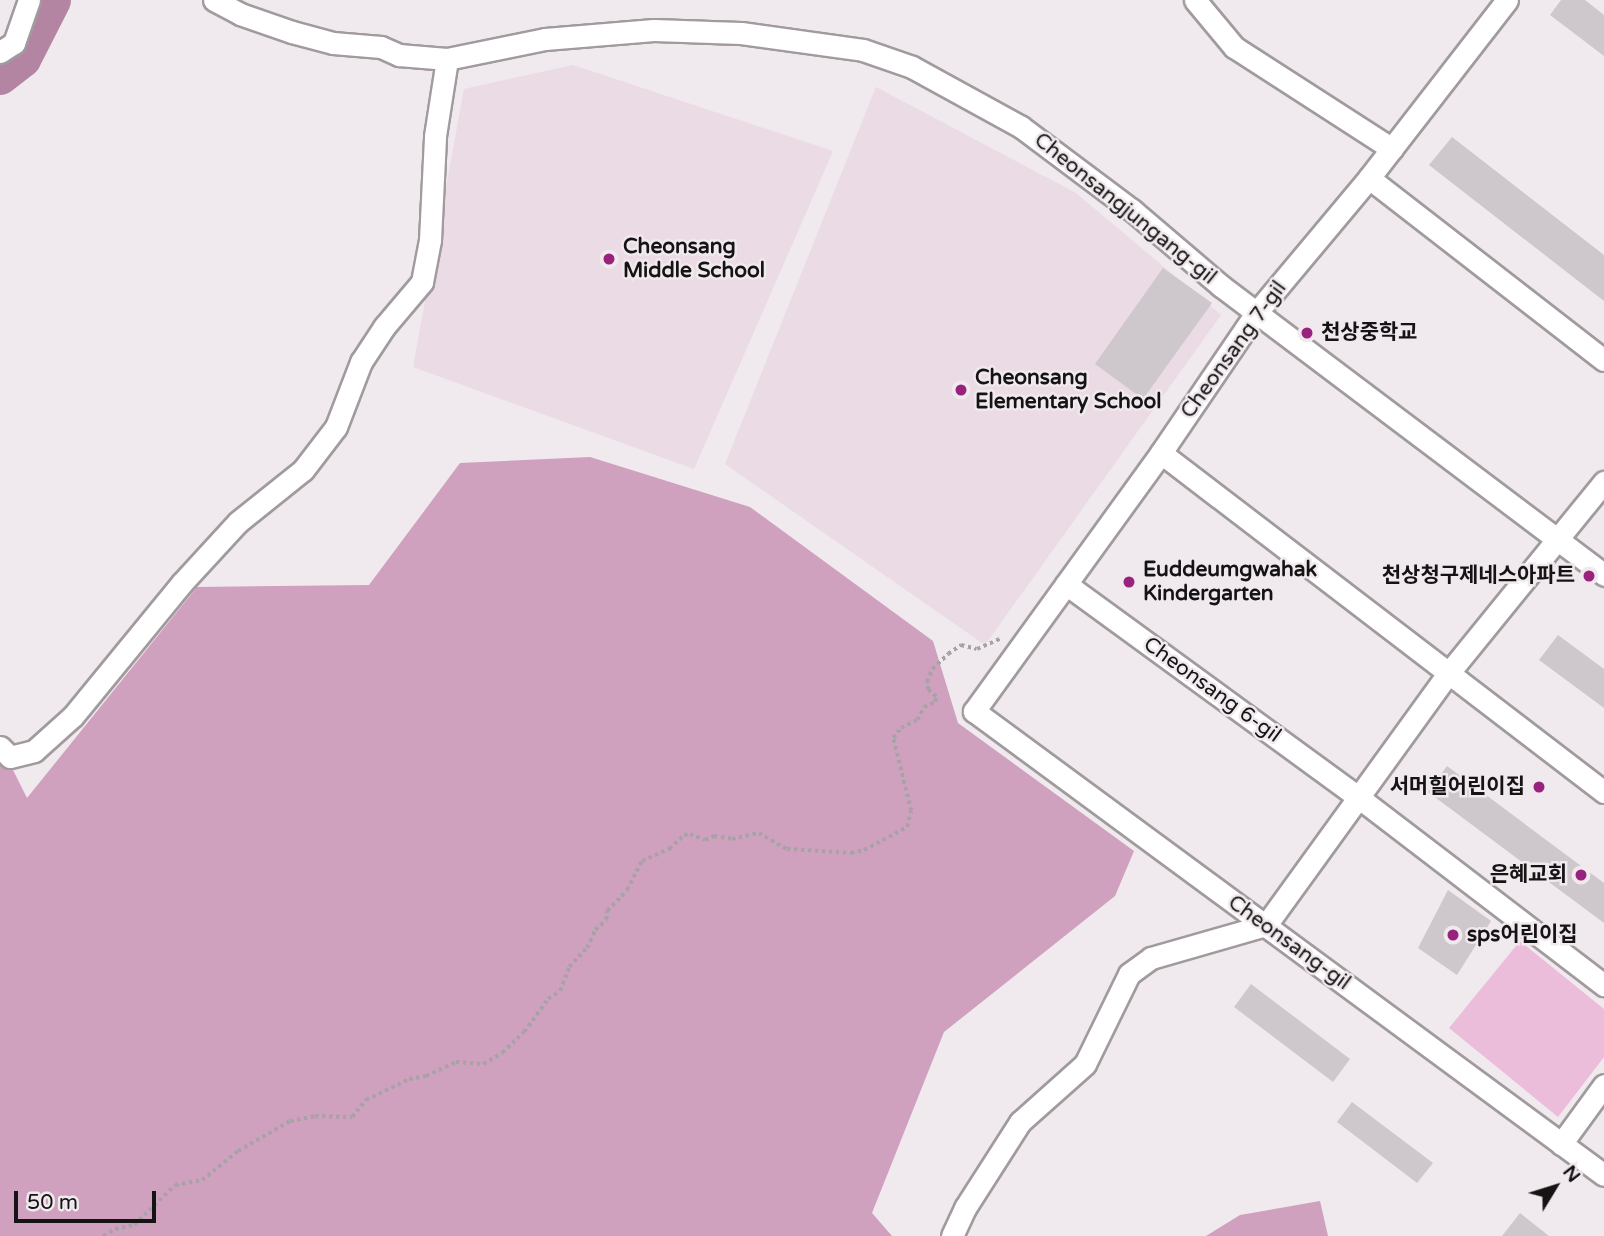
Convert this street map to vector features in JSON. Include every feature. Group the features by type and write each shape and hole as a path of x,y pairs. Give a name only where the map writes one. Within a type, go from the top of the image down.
{"street":[{"path":"0,52 14,43 29,0"},
{"name":"Cheonsangjungang-gil","path":"214,0 240,14 292,32 333,43 381,47 399,55 447,59 545,39 654,30 741,33 863,50 912,67 1021,127 1132,210 1256,313 1604,575"},
{"path":"1195,0 1234,47 1391,149"},
{"name":"Cheonsang 7-gil","path":"974,711 1161,453 1256,313 1369,178 1507,0"},
{"path":"0,747 10,757 33,751 73,716 181,584 239,522 303,470 335,427 361,362 384,327 422,282 430,240 435,136 447,59"},
{"path":"1369,178 1604,360"},
{"path":"1161,453 1447,675 1604,792"},
{"path":"952,1236 986,1173 1020,1122 1085,1064 1129,974 1151,957 1266,925 1447,675 1604,482"},
{"name":"Cheonsang 6-gil","path":"1066,584 1358,797 1604,985"},
{"name":"Cheonsang-gil","path":"974,711 1604,1175"},
{"path":"1561,1144 1604,1085"}],"path":[{"path":"103,1236 115,1229 134,1225 175,1185 202,1180 239,1152 290,1121 315,1116 352,1117 366,1100 409,1079 426,1076 456,1062 483,1064 502,1053 524,1032 548,999 560,991 569,967 587,948 595,930 627,890 642,861 669,849 684,835 690,834 705,840 715,836 732,839 760,833 787,849 851,853 864,850 907,827 911,811 892,737 901,728 917,720 924,707 935,702 936,697 928,690 927,682 932,669 948,654 961,645 977,649 1003,638"}],"shaded area":[{"name":"Cheonsang Middle School","path":"573,65 833,151 694,469 413,367 464,89"},
{"name":"Cheonsang Elementary School","path":"876,87 1076,193 1221,315 985,645 725,464"},
{"path":"590,457 750,507 933,641 958,723 1134,851 1115,896 944,1032 872,1213 892,1236 0,1236 0,744 27,798 197,587 369,585 460,463"},
{"path":"1520,941 1604,1009 1604,1057 1558,1117 1449,1028"},
{"path":"1320,1201 1328,1236 1206,1236 1240,1215"}],"building":[{"path":"1561,0 1585,0 1604,15 1604,56 1550,15"},
{"path":"1452,137 1604,255 1604,301 1429,165"},
{"path":"1163,268 1212,303 1143,399 1095,364"},
{"path":"1558,635 1604,669 1604,708 1539,660"},
{"path":"1447,766 1604,883 1604,923 1428,792"},
{"name":"sps어린이집","path":"1448,890 1491,921 1457,975 1418,948"},
{"path":"1251,984 1350,1059 1333,1082 1234,1007"},
{"path":"1352,1102 1433,1163 1417,1183 1337,1122"},
{"path":"1520,1213 1549,1236 1502,1236"}],"waterway":[{"path":"0,77 23,59 53,0"}],"place":[{"name":"Cheonsang Middle School","path":"609,259"},
{"name":"천상중학교","path":"1307,333"},
{"name":"Cheonsang Elementary School","path":"961,390"},
{"name":"천상청구제네스아파트","path":"1589,576"},
{"name":"Euddeumgwahak Kindergarten","path":"1129,582"},
{"name":"서머힐어린이집","path":"1539,787"},
{"name":"은혜교회","path":"1581,875"},
{"name":"sps어린이집","path":"1453,935"}]}
